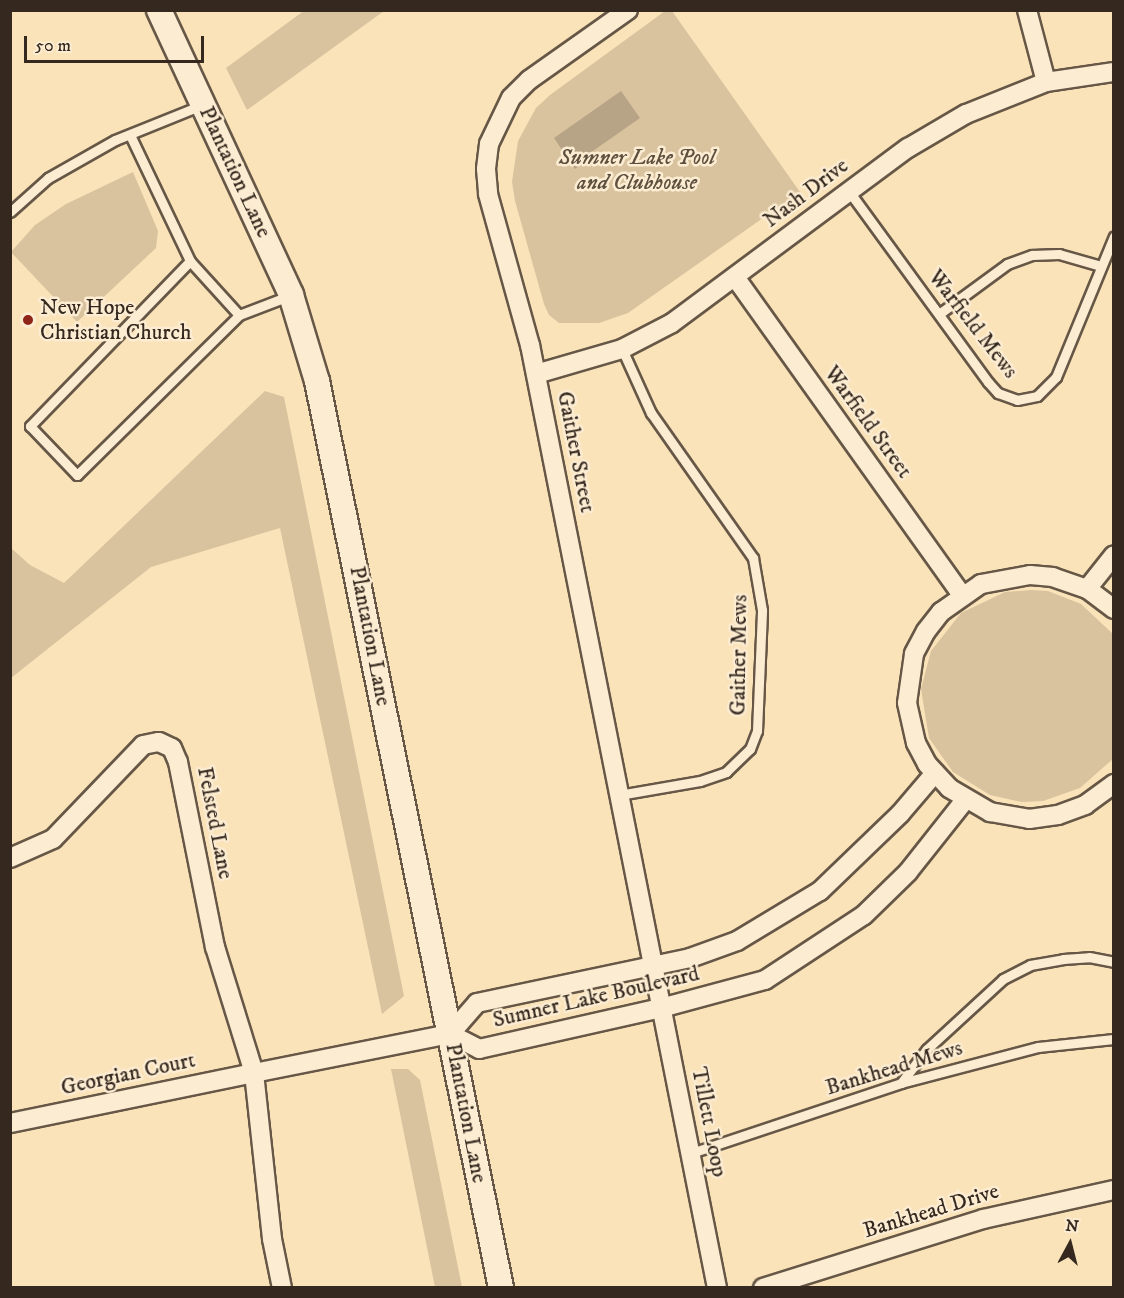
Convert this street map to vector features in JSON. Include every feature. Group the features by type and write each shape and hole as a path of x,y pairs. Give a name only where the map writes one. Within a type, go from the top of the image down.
{"street":[{"name":"Plantation Lane","path":"159,10 291,295 327,424 501,1287"},
{"name":"Gaither Street","path":"628,10 529,80 498,120 489,144 488,194 536,374 653,966"},
{"path":"1028,10 1046,82"},
{"name":"Nash Drive","path":"536,374 622,349 686,314 848,190 908,148 966,114 1046,82 1113,72"},
{"name":"Warfield Street","path":"735,277 962,595"},
{"path":"1087,589 1113,555"},
{"path":"1113,609 1087,589 1053,577 1030,575 1002,578 962,595 926,631 914,654 907,683 911,729 921,755 935,773 965,800 990,812 1029,819 1058,815 1085,805 1113,784"},
{"name":"Felsted Lane","path":"10,858 53,839 143,745 159,742 172,748 178,762 215,947 254,1073"},
{"name":"Sumner Lake Boulevard","path":"935,773 874,841 811,896 737,941 653,966 477,1003 450,1034 479,1049 661,1008 765,980 838,936 908,872 965,800"},
{"name":"Tillett Loop","path":"653,966 717,1287"},
{"name":"Georgian Court","path":"10,1123 450,1034"},
{"path":"254,1073 272,1239 282,1287"},
{"name":"Bankhead Drive","path":"763,1287 983,1219 1113,1190"}],"lane":[{"path":"10,212 48,178 130,135 204,104"},
{"path":"130,135 190,261 239,315"},
{"name":"Warfield Mews","path":"848,190 998,393 1017,400 1037,396 1056,377 1113,236"},
{"path":"939,314 1007,264 1032,255 1059,254 1101,266"},
{"path":"190,261 30,426 77,475 239,315 291,295"},
{"name":"Gaither Mews","path":"619,795 700,781 726,772 750,749 757,731 762,610 753,558 651,414 622,349"},
{"path":"901,1083 927,1049 1003,979 1030,965 1063,959 1089,957 1113,962"},
{"name":"Bankhead Mews","path":"690,1153 901,1083 1038,1047 1113,1039"}],"green space":[{"path":"305,10 384,11 247,110 226,68"},
{"name":"Sumner Lake Pool and Clubhouse","path":"665,11 672,11 800,192 628,313 599,323 559,323 549,315 544,304 515,201 512,182 518,141 536,108 550,95"},
{"path":"133,172 158,231 156,248 77,322 11,252 35,225 66,204"},
{"path":"265,391 284,397 404,996 382,1014 280,528 151,567 11,678 11,548 30,565 64,583"},
{"path":"1048,591 1081,604 1113,634 1114,758 1080,788 1043,801 1022,802 990,795 953,772 929,738 921,689 931,651 961,613 1005,592"},
{"path":"391,1069 408,1069 420,1080 462,1287 435,1287"}],"shaded area":[{"path":"621,91 640,118 580,160 582,164 575,169 554,138"}],"place":[{"name":"New Hope Christian Church","path":"28,320"}]}
